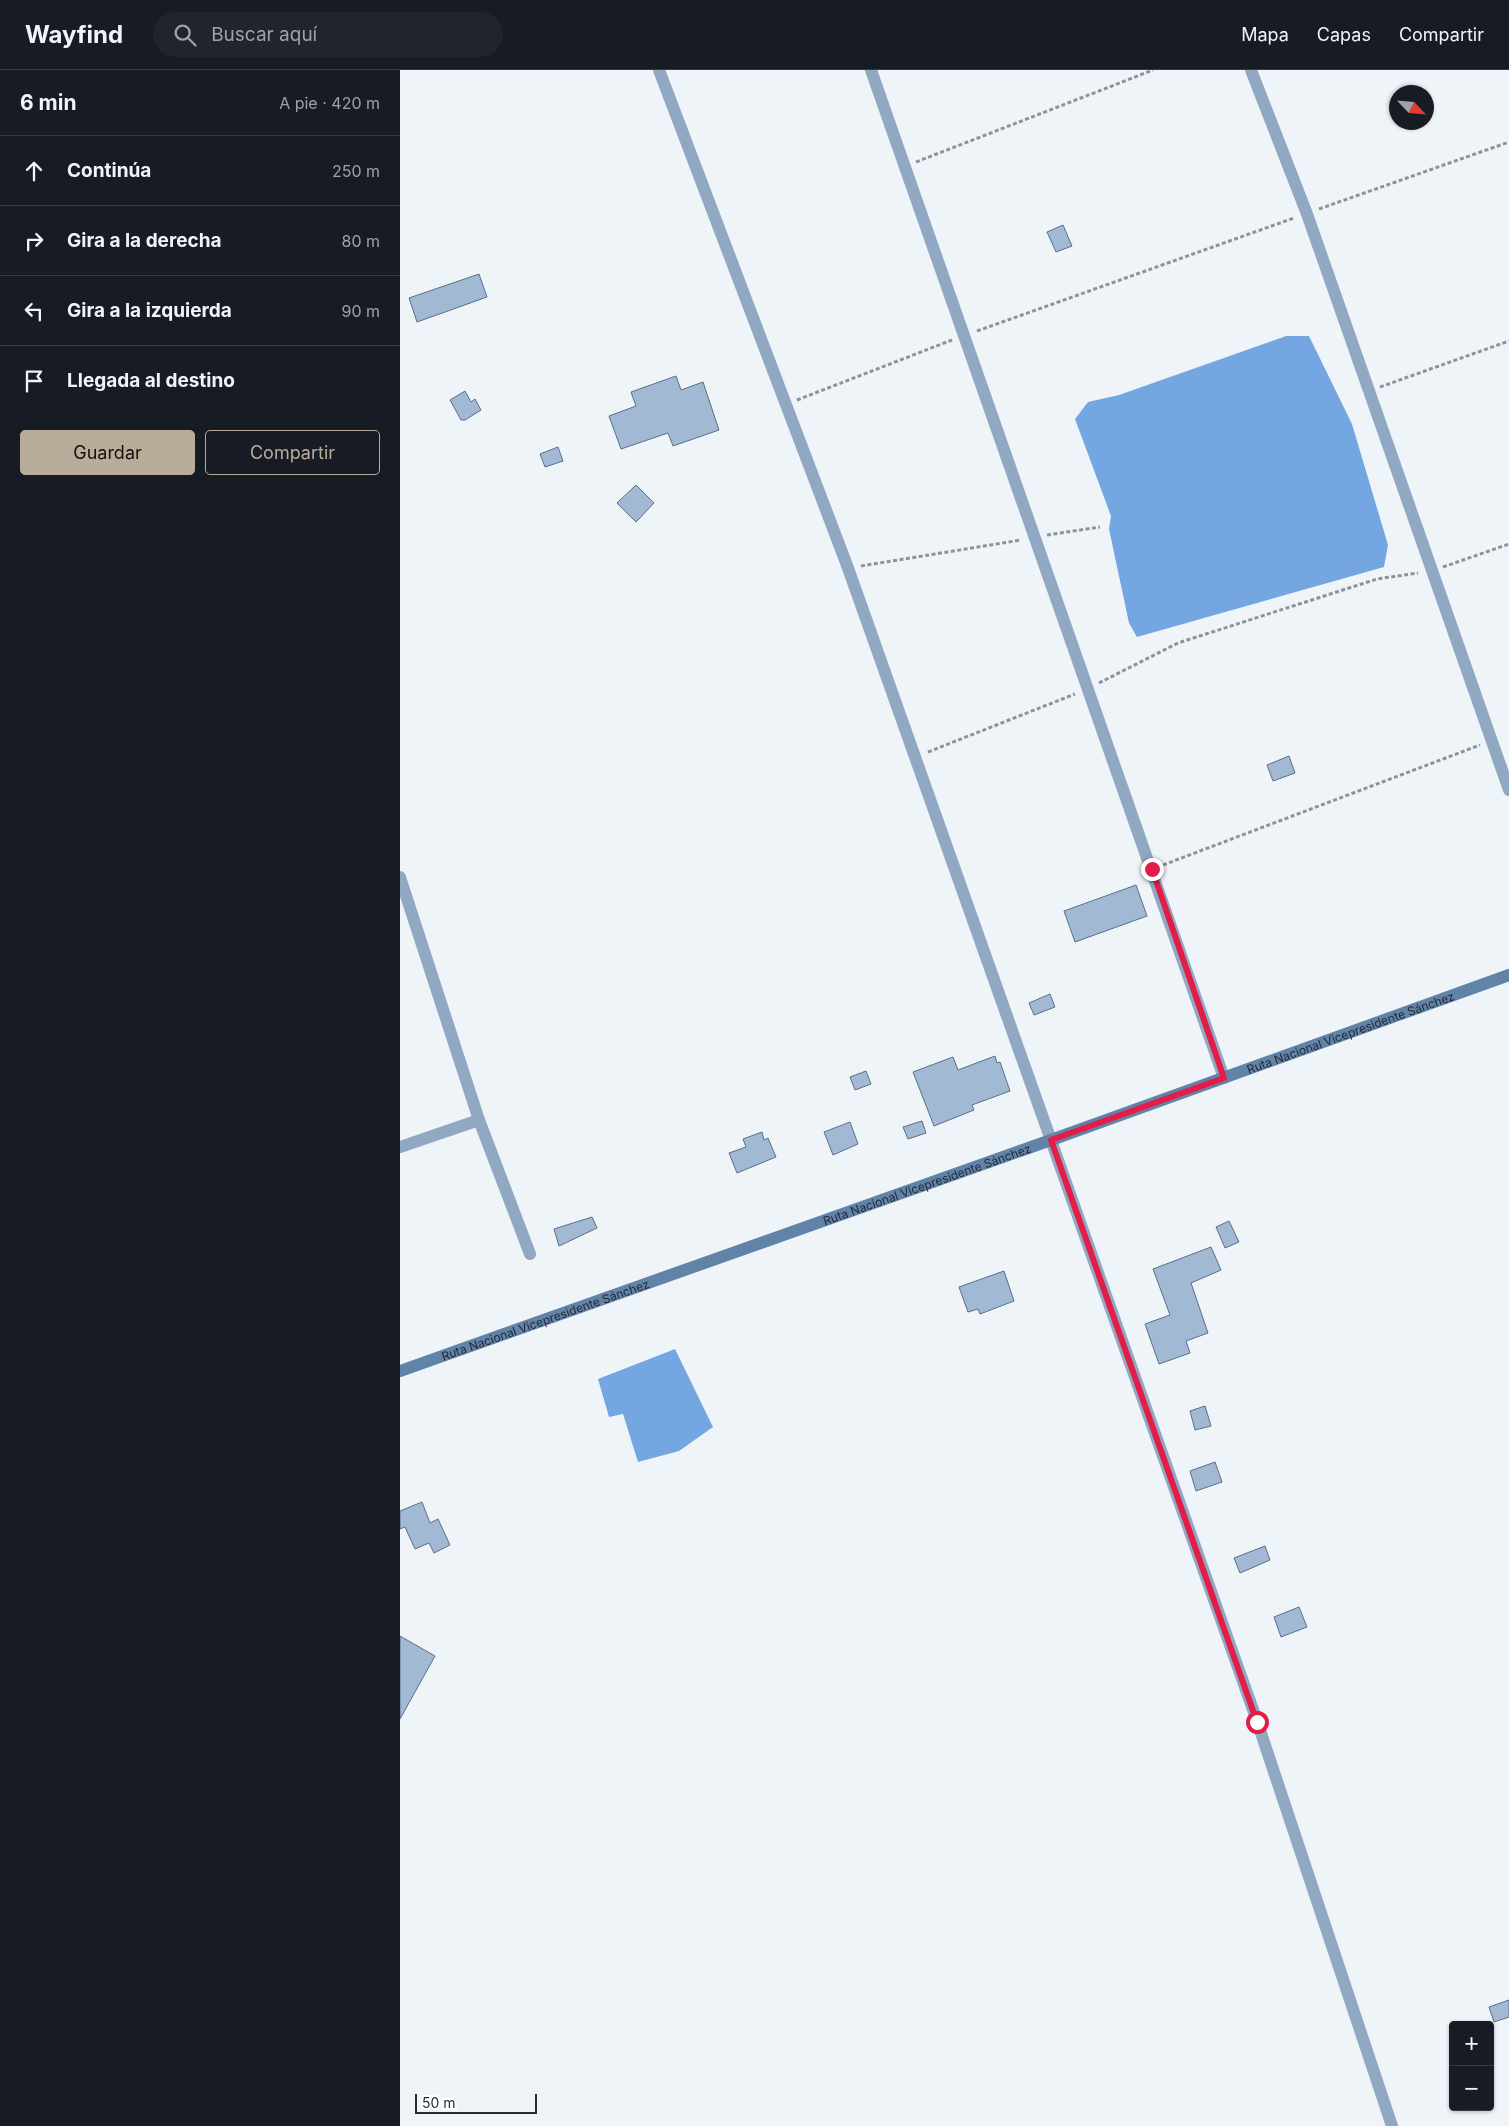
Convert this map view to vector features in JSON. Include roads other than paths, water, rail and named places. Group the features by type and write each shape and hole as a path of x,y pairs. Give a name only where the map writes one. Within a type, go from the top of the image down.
{"street":[{"path":"659,70 848,568 1257,1722 1392,2126"},
{"path":"871,70 1224,1078"},
{"path":"1251,70 1307,214 1509,790"},
{"path":"400,877 479,1120 530,1254"},
{"name":"Ruta Nacional Vicepresidente Sánchez","path":"400,1370 1509,976"},
{"path":"400,1147 479,1120"}],"water":[{"path":"1286,336 1309,336 1352,424 1388,545 1384,567 1137,637 1129,623 1109,529 1111,516 1075,419 1088,402 1119,395"},
{"path":"675,1349 713,1427 679,1451 638,1462 623,1414 609,1417 598,1379"}]}
